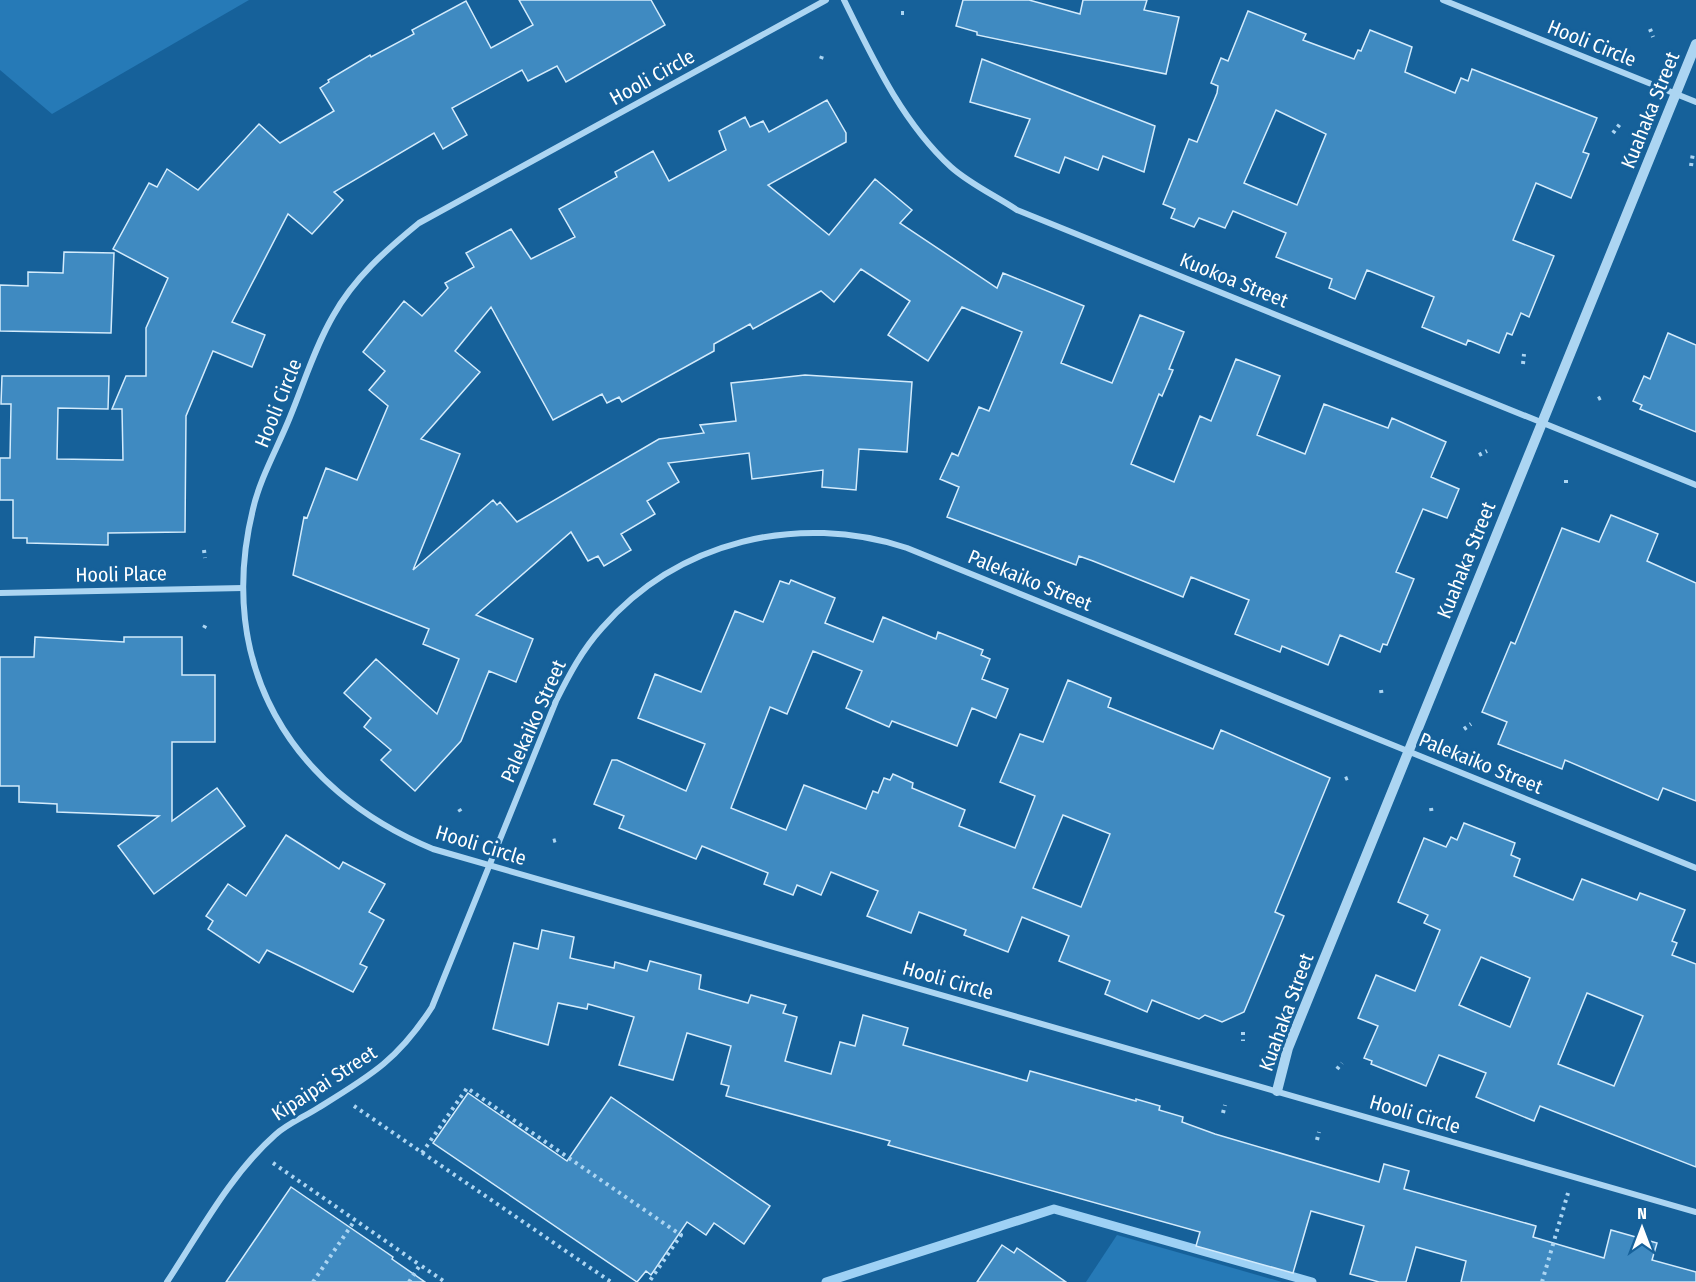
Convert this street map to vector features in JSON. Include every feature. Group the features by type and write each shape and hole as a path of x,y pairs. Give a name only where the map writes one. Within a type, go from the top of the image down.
{"street":[{"name":"Hooli Circle","path":"826,0 419,223 381,255 346,295 333,316 315,356 253,508 246,549 243,588 247,629 258,676 283,729 308,764 343,798 397,834 433,849 1696,1212"},
{"name":"Kuokoa Street","path":"844,0 909,119 952,168 1017,210 1696,485"},
{"name":"Hooli Circle","path":"1443,0 1696,102"},
{"name":"Kuahaka Street","path":"1277,1091 1288,1048 1696,44"},
{"name":"Palekaiko Street","path":"489,865 556,701 575,664 600,629 633,597 667,573 721,547 768,535 822,532 877,538 897,545 1696,867"},
{"name":"Hooli Place","path":"0,593 243,588"},
{"name":"Kipaipai Street","path":"167,1282 237,1175 260,1149 278,1133 394,1057 414,1036 432,1007 489,865"}],"path":[{"path":"901,13 908,13"},
{"path":"1650,29 1653,37"},
{"path":"821,59 823,53"},
{"path":"1613,133 1620,124"},
{"path":"1691,166 1694,153"},
{"path":"1523,364 1524,354"},
{"path":"1598,399 1604,396"},
{"path":"1479,455 1488,451"},
{"path":"1566,480 1566,488"},
{"path":"204,550 205,558"},
{"path":"204,628 207,622"},
{"path":"1382,690 1382,696"},
{"path":"1464,729 1472,723"},
{"path":"1345,779 1350,777"},
{"path":"1431,808 1432,814"},
{"path":"459,809 463,815"},
{"path":"553,841 560,839"},
{"path":"1243,1032 1243,1041"},
{"path":"1337,1069 1342,1063"},
{"path":"422,1153 466,1088 681,1235 650,1282"},
{"path":"1223,1113 1225,1105"},
{"path":"355,1107 611,1282"},
{"path":"1317,1140 1319,1132"},
{"path":"271,1162 445,1282"},
{"path":"1542,1282 1562,1211"},
{"path":"313,1282 355,1220"},
{"path":"409,1282 420,1265"}],"shaded area":[{"path":"0,0 249,0 52,114 0,70"},
{"path":"1117,1235 1282,1282 1086,1282"}],"building":[{"path":"519,0 651,0 665,25 566,82 557,66 528,81 522,70 452,108 467,135 443,149 434,133 334,192 343,200 312,234 288,214 232,322 265,335 252,367 213,351 186,416 185,532 108,533 108,545 27,543 27,538 13,538 13,500 0,500 0,458 10,458 11,404 1,404 2,376 109,376 108,409 58,408 57,459 123,460 122,409 112,409 126,376 146,376 146,328 168,278 113,249 149,183 157,187 167,169 198,190 259,124 280,143 334,111 320,88 329,82 328,80 370,55 371,57 414,34 412,30 466,1 491,48 533,25"},
{"path":"963,0 1029,0 1080,14 1083,0 1147,0 1144,10 1179,17 1166,74 977,35 977,32 956,26"},
{"path":"1248,11 1306,34 1303,40 1354,59 1358,50 1361,51 1370,30 1412,47 1405,72 1455,93 1461,78 1468,81 1472,69 1597,118 1583,152 1589,154 1571,198 1536,183 1513,240 1554,256 1529,317 1521,313 1512,335 1507,333 1499,353 1468,340 1466,345 1422,327 1434,297 1367,270 1355,299 1329,288 1332,279 1276,257 1286,233 1233,211 1225,228 1199,218 1194,227 1171,218 1175,209 1163,204 1189,139 1197,142 1217,93 1218,86 1211,83 1221,58 1228,61","holes":["1276,110 1326,134 1297,205 1244,183"]},
{"path":"982,59 1155,126 1144,172 1103,156 1098,170 1065,157 1059,173 1015,156 1030,119 970,102"},
{"path":"827,100 846,133 846,142 768,185 829,235 875,179 912,210 900,223 997,288 1003,273 1084,306 1061,363 1112,383 1140,315 1184,332 1169,369 1173,370 1162,396 1159,394 1131,464 1174,482 1200,416 1211,421 1236,359 1280,376 1257,435 1305,454 1324,404 1388,428 1392,418 1446,442 1431,477 1459,489 1447,518 1423,509 1396,572 1414,579 1387,645 1383,644 1380,652 1340,635 1328,665 1282,646 1280,652 1235,634 1249,600 1191,577 1183,597 1079,556 1076,565 947,517 959,487 940,479 952,453 958,456 979,407 989,411 1022,332 962,307 928,361 888,335 910,301 861,269 834,302 821,291 753,329 750,324 714,344 714,351 622,402 619,397 607,403 602,394 553,420 491,307 455,351 480,372 421,439 460,454 413,570 493,500 497,505 500,502 517,522 659,439 704,433 700,425 736,421 731,383 805,375 912,382 907,452 859,449 856,490 822,487 823,470 752,479 749,453 668,463 679,482 647,501 655,514 621,534 631,550 604,566 598,556 588,561 571,532 476,615 533,639 516,682 489,671 461,741 415,791 381,760 391,750 364,727 371,718 344,693 376,659 437,714 459,659 423,644 429,629 293,575 304,517 307,518 326,468 357,480 388,406 369,390 385,371 363,352 404,301 422,316 448,288 445,283 474,267 466,253 511,229 531,259 575,237 559,209 617,177 615,172 653,151 669,181 726,150 719,131 745,117 750,127 763,121 769,132"},
{"path":"64,252 114,253 111,333 0,331 0,285 28,286 28,272 63,273"},
{"path":"1668,333 1696,345 1696,432 1640,409 1642,405 1633,401 1644,376 1650,379"},
{"path":"1611,515 1658,534 1647,561 1696,583 1696,801 1663,788 1658,800 1565,760 1562,769 1498,744 1507,722 1482,712 1511,642 1515,644 1562,528 1599,542"},
{"path":"791,580 835,598 825,623 873,642 883,617 936,639 938,632 983,650 981,655 990,659 982,679 1008,689 996,718 972,708 957,746 892,721 889,727 846,708 862,671 813,651 787,714 770,707 731,808 786,830 804,785 866,809 873,791 878,793 884,778 890,780 893,774 913,783 912,788 965,810 959,826 1015,848 1035,796 1000,782 1020,734 1043,742 1068,680 1111,698 1108,707 1213,749 1221,730 1330,778 1275,912 1284,916 1244,1012 1222,1022 1205,1015 1199,1019 1152,1000 1147,1012 1105,994 1110,981 1059,961 1069,936 1022,917 1008,952 964,935 966,930 919,912 911,933 867,916 878,891 831,872 821,895 797,885 793,895 764,884 768,873 702,846 696,859 619,828 624,816 594,804 612,760 617,760 686,791 705,744 638,718 655,674 701,692 735,611 763,622 780,581 789,584","holes":["1063,815 1110,834 1081,907 1033,888"]},
{"path":"35,637 124,642 124,637 182,637 182,675 215,675 215,742 172,742 172,821 217,788 245,826 154,894 118,846 159,816 57,812 57,804 19,802 19,786 0,786 0,657 34,657"},
{"path":"1464,823 1515,843 1511,855 1520,859 1514,876 1573,900 1582,879 1637,900 1640,893 1685,910 1672,941 1677,943 1672,955 1696,964 1696,1167 1540,1106 1534,1121 1476,1097 1486,1073 1439,1055 1426,1086 1371,1064 1372,1061 1364,1058 1378,1026 1358,1018 1376,975 1415,991 1440,930 1424,923 1428,915 1398,902 1424,838 1446,847 1451,837 1457,840","holes":["1481,957 1530,978 1510,1027 1459,1005","1587,993 1643,1016 1614,1086 1558,1064"]},
{"path":"286,835 339,869 343,862 385,884 369,912 384,920 360,964 367,967 353,992 267,950 259,963 208,929 213,921 206,916 228,884 246,896"},
{"path":"542,930 574,937 570,958 614,968 615,962 647,971 650,961 701,975 699,989 748,1003 751,995 786,1005 783,1013 797,1017 785,1061 831,1074 840,1042 855,1046 863,1015 908,1028 903,1045 1027,1081 1030,1071 1136,1101 1136,1099 1160,1106 1159,1110 1183,1117 1182,1122 1215,1134 1379,1182 1384,1164 1409,1171 1404,1189 1536,1226 1533,1237 1604,1258 1611,1230 1657,1243 1652,1260 1696,1272 1696,1282 1461,1282 1466,1261 1416,1247 1406,1282 1379,1282 1350,1274 1364,1226 1311,1211 1293,1273 1196,1246 1200,1232 888,1145 890,1141 726,1096 729,1086 721,1084 731,1046 687,1033 673,1080 619,1065 634,1017 588,1004 587,1009 558,1003 548,1045 493,1029 514,943 538,949"},
{"path":"468,1093 567,1161 611,1097 770,1206 744,1244 714,1223 706,1235 687,1222 651,1275 646,1271 637,1282 433,1143"},
{"path":"291,1187 393,1257 392,1259 425,1282 226,1282"},
{"path":"1002,1245 1014,1253 1017,1248 1066,1282 977,1282"}],"waterway":[{"path":"826,1282 1054,1209 1312,1282"}]}
